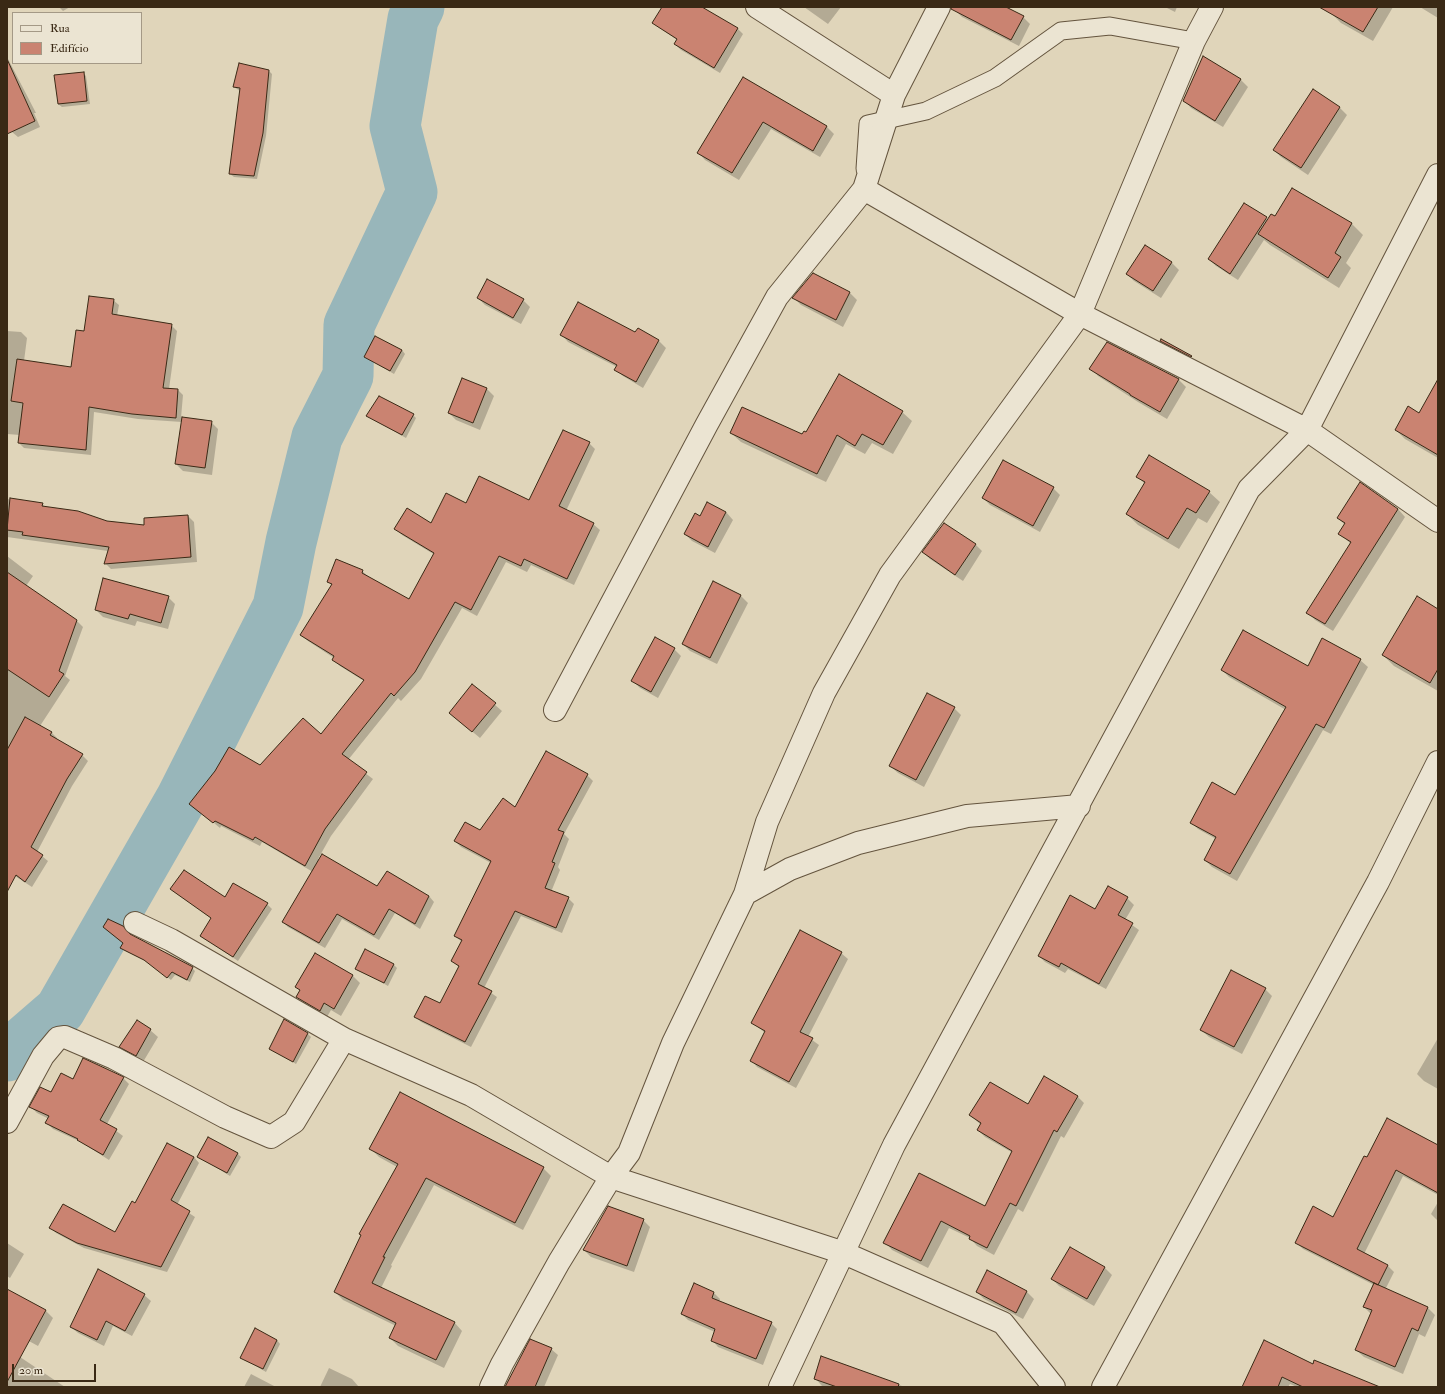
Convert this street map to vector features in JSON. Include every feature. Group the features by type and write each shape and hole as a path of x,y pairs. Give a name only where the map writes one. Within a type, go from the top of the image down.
{"street":[{"path":"757,7 894,95"},
{"path":"555,710 707,424 777,298 864,189 894,95 939,7"},
{"path":"491,1387 502,1364 559,1262 611,1177 629,1153 672,1043 745,894 767,822 824,693 890,575 1080,314 1194,41 1212,7"},
{"path":"864,189 868,124 926,111 996,78 1061,31 1110,26 1194,41"},
{"path":"780,1387 894,1145 1079,806 1249,489 1307,430 1438,175"},
{"path":"864,189 1080,314 1307,430 1438,521"},
{"path":"1104,1387 1378,882 1438,762"},
{"path":"745,894 790,869 858,843 967,816 1079,806"},
{"path":"135,922 171,940 344,1038 471,1095 611,1177 844,1253 1003,1323 1054,1387"},
{"path":"7,1122 43,1056 58,1038 65,1037 114,1058 225,1117 271,1137 294,1122 344,1038"}],"building":[{"path":"662,7 702,7 738,28 714,68 674,44 677,39 652,23"},
{"path":"951,7 1006,7 1024,16 1011,40 951,9"},
{"path":"1319,7 1378,7 1363,32"},
{"path":"1203,56 1241,79 1215,121 1183,101"},
{"path":"7,59 35,121 7,134"},
{"path":"239,63 269,70 263,133 254,176 229,174 240,88 233,87"},
{"path":"84,72 87,101 58,104 54,75"},
{"path":"743,77 827,126 813,151 763,122 732,173 697,153"},
{"path":"1313,89 1340,107 1301,168 1273,150"},
{"path":"1292,188 1352,223 1335,253 1341,257 1328,278 1258,234 1271,214 1275,216"},
{"path":"1244,203 1267,217 1230,274 1208,259"},
{"path":"1145,245 1172,262 1153,291 1126,274"},
{"path":"813,273 850,292 836,320 792,298"},
{"path":"487,279 524,299 513,318 477,298"},
{"path":"89,296 114,299 112,314 172,324 163,388 178,389 176,418 132,414 89,407 86,450 18,443 23,403 11,401 17,359 71,367 76,330 84,331"},
{"path":"578,302 635,332 638,328 659,340 636,382 614,370 617,365 560,335"},
{"path":"375,336 402,350 390,371 364,357"},
{"path":"1161,339 1192,356 1191,357 1160,341"},
{"path":"1107,342 1179,379 1160,412 1089,369"},
{"path":"839,374 903,411 883,445 862,434 855,446 837,435 817,474 730,433 742,407 802,434 804,431 806,432"},
{"path":"462,378 487,388 473,423 448,413"},
{"path":"1438,379 1438,455 1395,430 1408,406 1419,413"},
{"path":"379,396 414,414 402,435 366,416"},
{"path":"182,417 212,421 205,468 175,464"},
{"path":"563,430 590,442 559,506 594,523 567,579 524,559 521,566 499,556 471,610 455,602 415,672 394,696 391,693 342,754 367,772 325,829 305,866 255,837 253,840 215,821 213,823 189,804 215,771 229,747 260,765 303,718 321,734 364,680 332,660 334,656 300,635 332,584 327,582 336,559 363,570 362,573 409,599 434,553 394,529 407,508 431,523 446,493 466,503 479,476 529,500"},
{"path":"1149,455 1210,491 1196,513 1187,508 1168,539 1126,514 1145,482 1136,477"},
{"path":"1003,460 1054,487 1033,526 982,498"},
{"path":"1360,482 1398,509 1325,624 1306,613 1351,542 1338,534 1345,523 1337,518"},
{"path":"10,498 43,503 42,506 78,511 107,521 144,525 144,518 188,515 191,557 104,564 109,547 22,535 23,532 7,530"},
{"path":"707,502 726,512 708,547 684,534 695,513 700,516"},
{"path":"944,523 976,544 955,575 922,552"},
{"path":"7,572 77,620 59,671 64,674 49,697 7,669"},
{"path":"103,578 169,596 161,623 130,614 128,619 95,610"},
{"path":"713,581 741,595 710,658 682,644"},
{"path":"1417,596 1438,609 1438,669 1430,683 1382,655"},
{"path":"1243,630 1308,666 1322,638 1361,659 1324,728 1316,724 1230,874 1204,860 1216,837 1190,823 1212,782 1235,795 1286,707 1221,670"},
{"path":"655,637 675,648 651,692 631,681"},
{"path":"472,684 496,703 472,732 449,713"},
{"path":"927,693 955,707 916,780 889,766"},
{"path":"25,717 52,732 50,735 83,754 67,779 31,847 43,855 25,882 16,875 7,892 7,750"},
{"path":"546,751 588,774 558,830 564,832 552,862 555,863 545,888 569,897 556,928 515,911 478,984 492,991 465,1042 414,1017 425,996 440,1003 459,966 451,961 462,940 454,936 491,861 454,841 465,822 480,830 503,798 515,807"},
{"path":"322,854 377,886 387,871 429,896 415,924 389,909 374,935 337,914 319,943 282,922"},
{"path":"184,870 225,897 233,883 268,903 233,957 200,936 211,918 170,889"},
{"path":"1108,886 1128,897 1118,915 1133,923 1099,984 1061,963 1059,967 1038,956 1070,895 1095,909"},
{"path":"108,919 123,926 130,934 193,967 187,980 172,972 167,978 144,960 120,948 123,943 103,927"},
{"path":"800,930 842,952 800,1032 813,1038 789,1082 750,1061 765,1031 751,1023"},
{"path":"365,949 394,964 384,983 355,969"},
{"path":"315,953 353,975 334,1009 324,1003 320,1011 296,997 300,990 295,987"},
{"path":"1231,970 1266,988 1234,1047 1200,1030"},
{"path":"284,1019 308,1033 293,1062 269,1049"},
{"path":"137,1020 151,1029 136,1056 119,1047"},
{"path":"83,1058 124,1077 100,1120 117,1129 103,1155 77,1140 78,1139 45,1123 49,1116 29,1107 40,1087 51,1092 61,1073 73,1079"},
{"path":"1044,1076 1078,1096 1057,1132 1054,1130 1016,1206 1010,1203 987,1248 969,1239 970,1236 941,1221 921,1261 883,1243 919,1173 985,1206 1012,1151 977,1130 981,1123 969,1115 990,1082 1028,1104"},
{"path":"400,1092 544,1167 515,1223 426,1178 383,1257 385,1257 372,1283 455,1322 436,1360 389,1338 396,1323 334,1292 361,1235 359,1234 398,1164 369,1149"},
{"path":"1387,1118 1438,1145 1438,1193 1396,1170 1357,1249 1388,1265 1378,1285 1295,1243 1313,1206 1333,1217 1364,1156 1367,1157"},
{"path":"208,1137 238,1153 227,1173 197,1157"},
{"path":"167,1143 194,1157 171,1200 190,1211 161,1267 77,1243 49,1228 63,1204 115,1232 132,1201 135,1203"},
{"path":"608,1206 644,1219 627,1266 583,1250"},
{"path":"1070,1247 1105,1267 1087,1299 1051,1279"},
{"path":"98,1269 145,1294 125,1331 106,1321 97,1340 70,1327"},
{"path":"987,1270 1027,1291 1016,1313 976,1292"},
{"path":"694,1283 714,1292 712,1298 772,1322 756,1359 711,1341 715,1329 681,1314"},
{"path":"1374,1283 1428,1307 1418,1331 1412,1328 1395,1367 1355,1350 1372,1310 1363,1307"},
{"path":"7,1289 46,1310 7,1382"},
{"path":"255,1328 277,1340 263,1369 240,1358"},
{"path":"530,1339 552,1348 535,1387 505,1387"},
{"path":"1264,1340 1313,1364 1314,1360 1380,1387 1303,1387 1282,1377 1278,1387 1242,1387"},
{"path":"821,1356 899,1384 898,1387 837,1387 814,1379"}],"waterway":[{"path":"7,1056 60,1010 181,799 278,607 291,542 317,437 348,376 349,325 412,192 395,126 413,19 419,7"}]}
